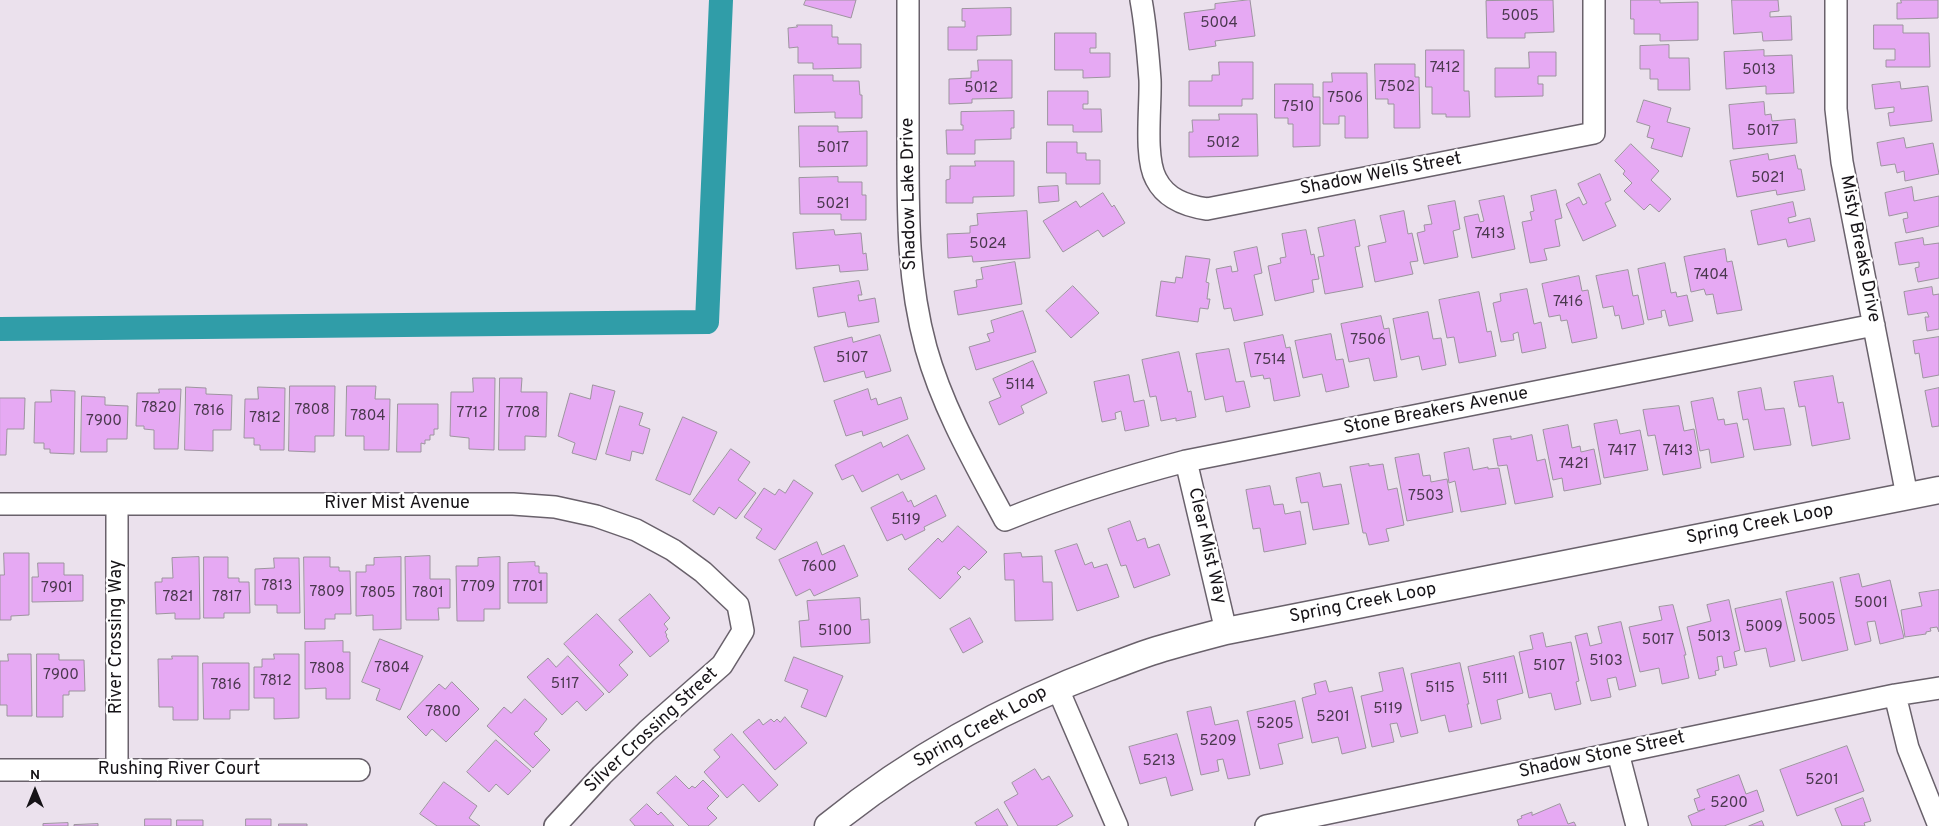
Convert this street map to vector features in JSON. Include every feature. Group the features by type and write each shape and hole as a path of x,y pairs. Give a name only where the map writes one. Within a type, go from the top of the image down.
{"street":[{"name":"Shadow Lake Drive","path":"908,0 908,235 913,288 926,348 943,398 961,438 1005,520"},
{"name":"Shadow Wells Street","path":"1141,0 1146,28 1150,81 1150,162 1156,179 1170,196 1189,206 1206,209 1594,134 1594,0"},
{"name":"Misty Breaks Drive","path":"1836,0 1836,109 1842,162 1908,496"},
{"name":"Stone Breakers Avenue","path":"1005,520 1043,504 1122,478 1186,461 1874,325"},
{"name":"Clear Mist Way","path":"1186,461 1226,631"},
{"name":"Spring Creek Loop","path":"828,826 856,803 929,754 991,719 1057,687 1156,650 1226,631 1939,490"},
{"name":"River Mist Avenue","path":"0,504 513,504 555,507 596,516 628,528 673,550 703,572 738,604 743,631"},
{"name":"River Crossing Way","path":"117,504 117,770"},
{"name":"Silver Crossing Street","path":"555,826 602,774 647,731 722,666 743,631"},
{"path":"1057,687 1117,826"},
{"name":"Shadow Stone Street","path":"1266,826 1343,818 1618,752 1894,695 1939,688"},
{"path":"1894,695 1908,748 1938,826"},
{"path":"1618,752 1637,826"},
{"name":"Rushing River Court","path":"0,770 359,770"}],"building":[{"path":"806,0 856,0 851,18 804,5"},
{"path":"1250,0 1255,36 1215,41 1216,46 1189,50 1184,13 1215,9 1215,4"},
{"path":"1553,0 1554,32 1525,33 1525,38 1487,38 1486,1"},
{"path":"1631,0 1660,0 1660,3 1698,2 1698,40 1660,41 1660,34 1634,34 1634,19 1631,19"},
{"path":"1732,0 1778,0 1779,11 1770,12 1770,17 1791,16 1792,40 1763,41 1762,32 1734,34"},
{"path":"1901,0 1938,0 1938,18 1897,19 1897,3 1901,3"},
{"path":"1011,8 1011,35 977,36 977,50 948,50 948,27 965,27 965,21 962,21 962,9"},
{"path":"797,25 832,25 832,37 838,37 838,44 861,44 861,68 813,69 813,63 798,63 798,47 789,48 788,28 797,27"},
{"path":"1874,25 1903,25 1903,33 1929,33 1930,67 1886,67 1886,60 1895,60 1895,49 1874,49"},
{"path":"1055,33 1096,33 1096,48 1090,48 1090,53 1110,53 1110,77 1083,78 1083,70 1055,70"},
{"path":"1669,45 1669,58 1689,58 1690,90 1658,90 1658,79 1650,79 1650,69 1640,69 1640,46"},
{"path":"1426,50 1464,50 1464,91 1469,91 1470,117 1446,117 1446,114 1432,114 1432,87 1426,87"},
{"path":"1764,50 1764,56 1792,55 1794,93 1766,94 1766,86 1726,89 1724,52"},
{"path":"1529,52 1556,52 1556,76 1538,76 1538,84 1543,84 1543,96 1495,97 1495,68 1529,68"},
{"path":"978,60 1012,60 1012,98 972,99 972,103 949,104 949,79 971,78 971,71 978,71"},
{"path":"1219,62 1253,62 1253,99 1242,99 1242,106 1189,106 1189,81 1212,81 1212,75 1219,75"},
{"path":"1375,64 1415,64 1415,77 1419,77 1420,128 1394,128 1394,104 1388,104 1388,99 1376,99"},
{"path":"1332,73 1367,73 1368,138 1345,138 1345,116 1339,116 1339,124 1323,124 1323,82 1332,82"},
{"path":"794,75 833,75 833,81 859,81 860,95 862,95 862,118 835,118 835,112 795,113"},
{"path":"1900,82 1901,89 1928,86 1932,121 1890,126 1888,113 1894,112 1894,107 1875,109 1872,85"},
{"path":"1275,84 1313,84 1313,97 1320,97 1320,146 1293,147 1293,124 1288,124 1288,118 1275,118"},
{"path":"1048,91 1088,91 1088,104 1083,104 1083,109 1101,109 1102,132 1073,132 1073,125 1048,125"},
{"path":"1644,100 1671,108 1667,122 1690,128 1682,157 1651,148 1654,139 1647,137 1650,126 1637,122"},
{"path":"1764,102 1765,115 1771,114 1772,121 1795,119 1797,143 1733,149 1729,105"},
{"path":"1014,111 1014,128 1011,128 1011,139 975,140 975,154 947,154 946,130 963,130 961,112"},
{"path":"1219,114 1257,114 1258,156 1189,157 1189,132 1193,132 1192,120 1219,120"},
{"path":"799,126 838,126 838,132 867,131 867,166 800,167"},
{"path":"1904,138 1906,148 1933,143 1939,174 1905,181 1904,171 1897,173 1895,164 1881,166 1877,143"},
{"path":"1047,142 1077,142 1077,153 1086,153 1086,160 1100,160 1100,184 1066,184 1066,173 1047,173"},
{"path":"1631,144 1659,171 1651,180 1671,199 1659,212 1650,204 1644,210 1624,191 1632,183 1623,174 1625,171 1615,161"},
{"path":"1768,154 1769,160 1795,155 1798,169 1801,169 1805,190 1777,195 1776,190 1737,197 1730,161"},
{"path":"975,161 1014,161 1014,196 973,197 973,203 946,203 946,180 950,179 950,166 975,166"},
{"path":"1600,174 1611,200 1605,203 1616,226 1583,241 1566,204 1579,197 1583,205 1587,203 1578,184"},
{"path":"838,177 838,182 862,182 862,195 866,195 866,220 841,220 841,214 800,214 799,178"},
{"path":"1058,186 1059,201 1039,203 1038,187"},
{"path":"1912,187 1914,201 1939,196 1939,226 1906,233 1903,219 1908,218 1907,212 1889,216 1885,193"},
{"path":"1556,190 1562,218 1555,220 1560,246 1544,249 1547,260 1530,263 1522,222 1532,220 1530,212 1534,211 1531,196"},
{"path":"1103,193 1112,207 1114,205 1125,223 1103,237 1098,230 1063,252 1043,221 1076,201 1080,207"},
{"path":"1504,196 1515,249 1472,258 1464,217 1478,214 1480,222 1484,221 1479,201"},
{"path":"1455,201 1460,229 1453,231 1458,257 1424,264 1417,233 1425,231 1424,225 1432,224 1428,206"},
{"path":"1793,202 1796,216 1788,218 1789,223 1810,218 1815,241 1788,247 1786,239 1758,245 1751,211"},
{"path":"1027,211 1030,258 973,262 972,256 948,258 947,234 970,233 970,226 978,225 977,214"},
{"path":"1404,211 1408,234 1412,233 1418,261 1410,262 1413,274 1375,282 1368,246 1386,242 1380,216"},
{"path":"1355,220 1360,246 1355,247 1363,287 1325,294 1318,257 1324,256 1318,228"},
{"path":"834,230 835,235 861,233 863,254 866,253 868,270 840,272 839,265 796,269 793,233"},
{"path":"1306,230 1311,255 1314,254 1319,279 1312,280 1314,292 1275,301 1268,266 1281,263 1280,258 1286,257 1282,234"},
{"path":"1923,238 1924,245 1939,243 1939,278 1918,282 1915,268 1919,267 1919,262 1899,265 1895,243"},
{"path":"1257,247 1262,273 1254,275 1263,315 1234,321 1231,308 1224,309 1216,269 1231,266 1232,272 1238,271 1234,252"},
{"path":"1725,249 1727,262 1732,261 1742,310 1717,314 1713,294 1706,295 1704,289 1691,292 1684,257"},
{"path":"1186,256 1210,259 1206,282 1209,283 1207,299 1210,299 1208,309 1200,308 1198,322 1156,316 1161,281 1175,283 1176,277 1182,278"},
{"path":"1015,262 1022,304 958,315 954,291 977,287 976,280 983,279 981,268"},
{"path":"1665,263 1671,293 1676,292 1677,297 1687,295 1693,321 1669,326 1665,310 1661,311 1662,317 1648,320 1638,269"},
{"path":"1628,270 1633,296 1638,295 1644,324 1622,329 1619,315 1615,316 1613,306 1603,308 1596,276"},
{"path":"1579,276 1582,291 1588,290 1597,338 1572,343 1567,320 1561,321 1560,315 1549,317 1542,284"},
{"path":"859,281 862,295 858,295 859,301 875,298 879,322 848,327 845,312 818,317 813,288"},
{"path":"1073,286 1099,313 1071,338 1046,311"},
{"path":"1932,287 1933,295 1939,294 1939,329 1927,331 1925,317 1929,317 1927,312 1908,315 1904,292"},
{"path":"1527,289 1534,324 1541,322 1546,348 1522,353 1518,332 1513,334 1514,340 1501,342 1493,303 1501,301 1500,294"},
{"path":"1479,292 1487,332 1491,331 1496,356 1459,363 1454,337 1447,338 1439,300"},
{"path":"1023,311 1036,352 976,370 969,347 990,341 987,334 994,332 991,321"},
{"path":"1428,312 1433,339 1441,338 1446,365 1422,370 1419,356 1401,360 1393,319"},
{"path":"1381,316 1384,329 1389,328 1397,377 1374,381 1369,358 1349,362 1341,324"},
{"path":"1331,334 1336,360 1343,359 1349,387 1326,392 1322,374 1303,378 1295,341"},
{"path":"880,335 891,371 866,378 864,371 824,382 814,347 852,337 853,342"},
{"path":"1283,335 1286,348 1290,347 1300,396 1274,401 1270,378 1264,379 1263,375 1251,377 1244,343"},
{"path":"1939,337 1939,375 1923,378 1919,353 1915,354 1913,341"},
{"path":"1229,349 1236,382 1244,381 1250,407 1226,412 1223,396 1205,400 1196,354"},
{"path":"1179,352 1188,392 1191,391 1196,417 1176,421 1176,418 1161,421 1156,396 1150,397 1142,360"},
{"path":"1033,361 1047,393 1021,406 1024,413 999,425 989,402 1001,397 993,379"},
{"path":"1129,375 1134,402 1144,400 1149,426 1125,431 1121,411 1115,413 1116,419 1102,422 1094,382"},
{"path":"1833,376 1838,403 1843,402 1850,439 1812,446 1805,406 1799,407 1794,382"},
{"path":"473,378 495,378 494,450 469,449 469,438 450,436 451,392 473,392"},
{"path":"500,378 522,378 521,392 547,392 546,437 525,436 525,450 499,450"},
{"path":"593,385 615,391 596,460 572,453 575,443 558,436 570,393 590,399"},
{"path":"290,386 335,386 334,436 315,436 315,452 289,451"},
{"path":"347,386 376,386 375,399 390,399 389,450 364,450 364,436 346,436"},
{"path":"186,387 206,388 206,394 232,395 231,430 213,430 213,451 185,450"},
{"path":"258,387 285,388 284,450 260,450 260,445 254,445 254,438 244,438 245,399 258,399"},
{"path":"1761,388 1765,410 1784,408 1791,445 1754,450 1748,419 1743,420 1738,392"},
{"path":"1939,388 1939,426 1932,427 1925,391"},
{"path":"159,389 181,389 178,449 154,449 154,430 144,429 144,426 136,426 137,393 159,393"},
{"path":"868,389 871,400 876,398 878,405 901,397 908,419 863,436 862,431 846,436 834,401"},
{"path":"51,390 75,391 74,454 50,453 50,449 44,449 44,443 34,443 35,402 51,402"},
{"path":"82,396 105,397 105,405 128,406 127,439 107,439 107,452 81,452"},
{"path":"0,398 25,398 24,429 7,429 6,455 0,455"},
{"path":"1713,398 1718,420 1724,419 1725,425 1737,423 1744,457 1711,463 1709,449 1700,451 1691,402"},
{"path":"398,404 438,404 438,429 434,429 434,435 430,435 430,440 425,440 425,444 421,443 421,452 397,452"},
{"path":"620,406 643,413 639,425 650,429 643,454 632,451 630,461 606,454"},
{"path":"1679,406 1684,431 1694,429 1701,468 1663,475 1655,435 1648,436 1643,410"},
{"path":"683,417 717,432 690,495 656,480"},
{"path":"1617,420 1620,434 1640,430 1648,470 1604,478 1594,424"},
{"path":"1568,425 1572,448 1580,446 1581,452 1594,449 1601,484 1564,491 1562,478 1553,480 1543,430"},
{"path":"908,435 925,469 901,480 898,474 862,492 853,475 842,480 835,465 881,442 883,447"},
{"path":"1532,435 1537,461 1545,459 1553,497 1515,504 1507,465 1498,466 1493,439 1511,436 1511,439"},
{"path":"1469,448 1473,470 1488,467 1488,469 1499,468 1506,504 1461,512 1455,481 1449,483 1444,453"},
{"path":"731,449 750,462 738,480 756,493 736,519 719,507 714,515 693,501"},
{"path":"1419,454 1423,476 1430,475 1431,482 1447,479 1453,512 1407,521 1395,458"},
{"path":"1369,464 1369,466 1383,464 1388,490 1397,488 1404,525 1386,529 1389,541 1369,545 1366,533 1363,533 1350,467"},
{"path":"1320,473 1323,487 1341,484 1349,524 1313,530 1308,502 1301,503 1296,478"},
{"path":"794,480 813,493 775,550 756,538 762,529 744,517 764,488 775,495 779,489 785,493"},
{"path":"1270,486 1274,505 1283,504 1285,514 1300,511 1306,544 1264,552 1260,528 1253,529 1246,490"},
{"path":"903,492 908,502 911,500 914,507 936,495 946,516 924,527 925,530 905,540 902,534 887,541 871,508"},
{"path":"1130,521 1137,541 1145,538 1148,548 1159,544 1170,575 1134,588 1126,565 1121,566 1108,529"},
{"path":"958,526 987,552 969,570 964,566 957,573 961,577 940,599 908,569 938,538 942,542"},
{"path":"817,542 822,555 844,545 858,576 814,596 810,589 796,596 779,560"},
{"path":"1077,544 1085,565 1092,562 1094,568 1107,564 1119,597 1077,611 1055,551"},
{"path":"4,553 29,553 29,615 11,616 11,620 0,620 0,575 4,575"},
{"path":"1021,553 1022,557 1042,556 1043,582 1052,582 1053,620 1015,621 1014,580 1005,580 1004,554"},
{"path":"430,556 430,579 450,579 450,608 438,608 439,620 406,620 405,557"},
{"path":"199,557 200,619 175,619 175,613 156,614 155,582 162,582 162,578 173,578 172,558"},
{"path":"204,557 228,557 228,578 239,578 239,582 249,582 250,613 224,613 224,618 204,618"},
{"path":"304,557 330,557 330,567 339,567 339,571 350,571 351,614 335,614 335,619 325,619 325,629 305,629"},
{"path":"401,557 401,629 373,630 373,615 356,616 356,572 366,572 366,565 374,565 374,558"},
{"path":"500,557 500,609 484,609 484,621 457,621 456,566 478,566 478,558"},
{"path":"274,558 299,558 300,613 277,613 277,605 255,605 255,569 274,568"},
{"path":"535,562 535,566 539,566 539,573 547,573 547,603 508,603 508,563"},
{"path":"38,563 64,563 64,575 83,575 83,601 32,602 32,577 38,577"},
{"path":"1859,574 1862,587 1890,580 1904,638 1880,644 1875,621 1867,622 1871,641 1855,645 1840,578"},
{"path":"1833,582 1848,650 1802,661 1786,592"},
{"path":"1939,590 1939,632 1937,627 1930,628 1931,631 1926,632 1926,634 1905,637 1901,610 1922,606 1919,593"},
{"path":"650,594 670,618 664,624 668,629 665,632 669,641 650,657 619,620"},
{"path":"860,598 861,620 869,619 870,643 801,647 799,621 809,620 807,601"},
{"path":"1781,599 1795,661 1770,667 1766,648 1745,652 1735,609"},
{"path":"1729,600 1740,650 1734,652 1737,665 1724,668 1722,656 1717,657 1719,670 1715,671 1716,675 1699,679 1687,627 1711,621 1707,605"},
{"path":"1673,605 1686,655 1684,655 1689,678 1662,684 1659,668 1640,672 1629,627 1662,620 1659,607"},
{"path":"597,614 633,652 619,665 628,675 609,693 564,644"},
{"path":"970,618 983,642 963,653 950,629"},
{"path":"1621,622 1636,686 1619,690 1616,677 1607,679 1611,697 1591,701 1575,636 1587,633 1590,646 1602,643 1598,627"},
{"path":"1543,633 1546,647 1571,642 1579,681 1576,682 1581,704 1555,710 1551,693 1529,698 1519,652 1533,649 1530,636"},
{"path":"380,639 423,656 400,710 376,700 380,689 362,682"},
{"path":"343,641 343,652 350,652 350,699 326,699 326,688 305,689 305,642"},
{"path":"8,654 31,654 32,716 7,716 7,705 0,705 0,661 8,661"},
{"path":"37,654 59,654 59,660 84,660 85,691 69,691 69,695 63,695 63,717 37,717"},
{"path":"274,654 299,654 299,718 274,719 274,698 254,698 254,667 262,667 262,659 274,659"},
{"path":"172,656 198,656 198,720 173,720 173,707 159,707 158,659 172,659"},
{"path":"568,656 604,694 586,711 577,701 562,715 527,677 548,658 556,667"},
{"path":"1514,656 1523,693 1497,700 1501,719 1481,724 1468,667"},
{"path":"794,657 843,676 826,717 801,707 808,690 785,681"},
{"path":"203,663 249,663 249,710 230,710 230,719 204,719"},
{"path":"1460,663 1472,727 1449,732 1445,715 1421,721 1411,674"},
{"path":"1403,668 1418,733 1401,737 1397,723 1390,724 1394,742 1372,747 1361,696 1383,691 1379,673"},
{"path":"1326,681 1329,692 1352,687 1366,748 1342,754 1338,737 1312,743 1302,698 1316,694 1314,684"},
{"path":"452,682 479,709 446,742 432,729 426,736 407,717 439,684 445,689"},
{"path":"525,699 547,719 534,734 550,750 533,768 487,726 504,707 511,713"},
{"path":"1295,701 1303,738 1278,744 1283,764 1260,769 1247,712"},
{"path":"1211,707 1215,725 1238,720 1250,775 1228,779 1223,759 1217,760 1219,771 1201,775 1187,712"},
{"path":"785,717 807,743 775,770 743,732 759,719 763,725 771,719 774,722 777,719 780,722"},
{"path":"732,734 778,785 759,802 743,784 727,798 704,772 720,757 714,750"},
{"path":"1177,734 1193,790 1171,796 1166,777 1140,784 1129,747"},
{"path":"496,740 531,771 508,795 496,784 489,792 467,772"},
{"path":"1847,746 1864,791 1797,816 1780,770"},
{"path":"1035,769 1042,780 1049,776 1073,816 1056,826 1018,826 1004,802 1018,794 1012,783"},
{"path":"1739,775 1746,794 1757,790 1764,811 1724,826 1692,826 1688,816 1705,809 1698,811 1694,799 1700,797 1697,790"},
{"path":"676,776 689,789 692,786 695,788 703,780 719,796 707,808 717,818 708,826 689,826 657,793"},
{"path":"444,782 477,806 469,818 480,826 437,826 420,814"},
{"path":"1863,798 1871,821 1864,823 1865,826 1842,826 1835,809"},
{"path":"647,804 658,815 661,812 674,826 635,826 630,820"},
{"path":"1560,804 1568,824 1574,822 1576,826 1519,826 1517,820 1522,818 1521,816 1532,812 1532,815"},
{"path":"998,809 1008,826 977,826 975,823"},
{"path":"145,819 171,819 171,826 145,826"},
{"path":"246,819 271,819 271,826 246,826"},
{"path":"177,820 203,820 203,826 177,826"},
{"path":"1762,821 1764,826 1749,826"},
{"path":"68,823 68,826 43,826 43,824"},
{"path":"98,824 98,826 74,826 74,825"},
{"path":"279,824 307,824 307,826 279,826"}],"waterway":[{"path":"0,329 707,322 721,0"}]}
